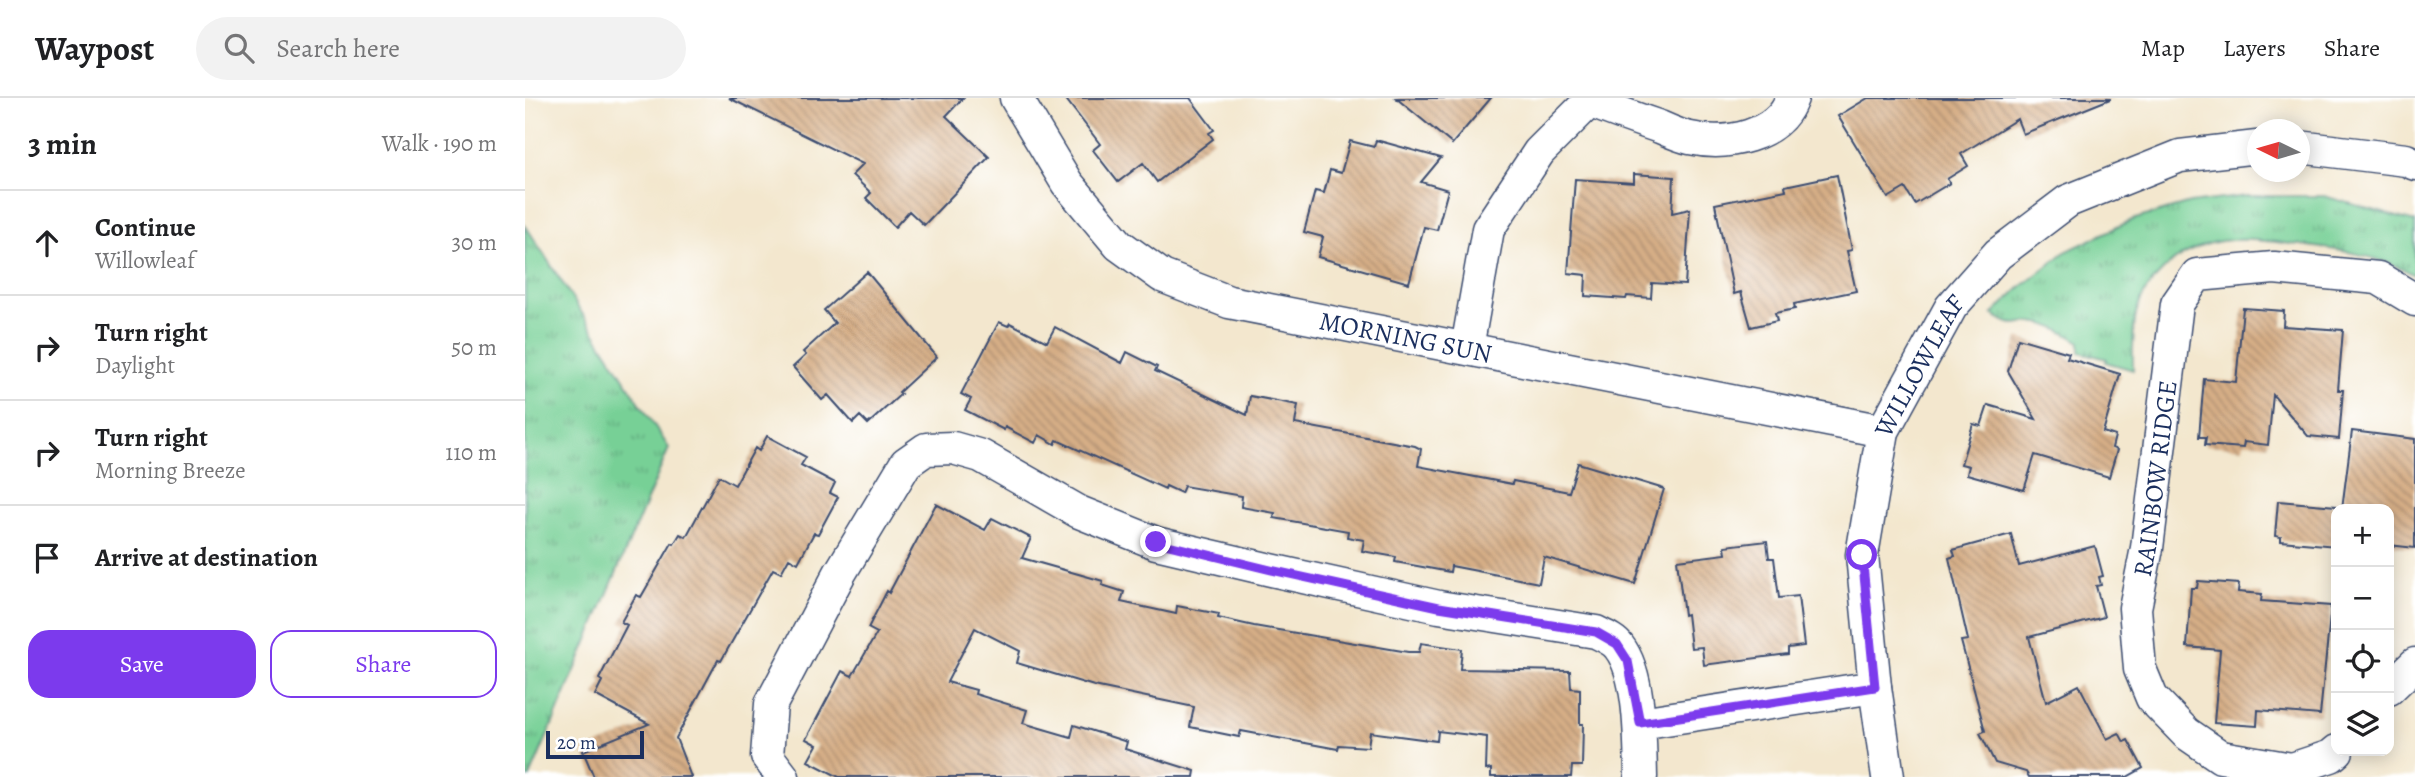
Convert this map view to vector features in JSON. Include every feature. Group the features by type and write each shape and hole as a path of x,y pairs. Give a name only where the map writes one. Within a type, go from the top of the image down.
{"street":[{"name":"MORNING SUN","path":"1016,98 1067,183 1119,245 1162,276 1229,302 1883,430"},
{"path":"1467,348 1488,229 1539,152 1591,99 1690,138 1716,140 1742,138 1768,129 1792,98"},
{"name":"WILLOWLEAF","path":"1888,777 1875,687 1862,555 1883,430 1951,307 1999,254 2068,201 2180,156 2247,147"},
{"path":"2310,148 2406,160 2415,164"},
{"name":"RAINBOW RIDGE","path":"2331,756 2293,769 2221,757 2186,733 2152,698 2140,669 2135,608 2147,548 2177,304 2197,275 2274,268 2378,278 2415,300"},
{"path":"783,777 767,756 771,704 840,573 906,463 926,449 953,447 981,456 1079,513 1156,542 1439,607 1596,632 1617,644 1628,661 1640,723 1641,777"},
{"path":"2394,684 2415,664"},
{"path":"1640,723 1875,687"}],"green space":[{"path":"2247,196 2324,196 2415,222 2415,275 2374,258 2331,249 2253,240 2228,240 2205,245 2183,255 2163,270 2141,299 2134,325 2133,370 2080,352 2080,342 2050,326 2031,322 2012,324 1993,314 2021,287 2065,252 2132,220 2190,203"},
{"path":"525,225 669,448 530,777 525,777"}],"building":[{"path":"729,98 963,98 946,116 989,157 924,225 909,211 895,227 866,198 871,193 852,175 863,164"},
{"path":"1065,98 1190,98 1214,130 1209,133 1213,139 1157,182 1143,163 1118,182 1093,150 1100,144"},
{"path":"1396,98 1491,98 1452,144"},
{"path":"1868,98 2110,99 2023,134 2017,119 1961,154 1968,166 1947,179 1950,183 1915,204 1905,188 1888,198 1838,116"},
{"path":"1376,140 1441,158 1421,182 1448,190 1437,230 1424,227 1409,283 1318,257 1323,237 1304,232 1315,191 1324,193 1330,170 1341,173 1350,141 1374,147"},
{"path":"1634,174 1674,177 1672,213 1690,209 1685,285 1652,283 1651,298 1585,296 1586,275 1568,273 1575,179 1634,183"},
{"path":"1837,175 1852,250 1847,251 1856,291 1794,304 1795,309 1775,313 1777,321 1751,327 1741,292 1734,294 1715,204 1786,190 1785,186"},
{"path":"867,272 937,357 868,424 860,416 853,423 828,395 822,400 793,367 806,355 803,352 835,323 824,310"},
{"path":"2243,308 2284,311 2283,326 2343,330 2338,390 2343,390 2339,439 2308,436 2273,395 2268,445 2244,442 2243,448 2205,445 2206,437 2199,437 2204,379 2236,382"},
{"path":"999,322 1008,326 1010,323 1047,342 1055,327 1122,363 1127,352 1157,367 1155,371 1247,415 1250,396 1298,405 1295,424 1415,446 1421,449 1418,466 1569,492 1578,463 1664,489 1635,584 1544,557 1539,583 1451,566 1450,572 1395,562 1396,557 1362,551 1364,540 1347,537 1348,531 1274,518 1275,513 1241,507 1242,496 1184,486 1181,493 1166,486 1165,489 1057,440 1055,444 1039,435 1035,443 965,410 971,399 961,394"},
{"path":"2018,338 2069,353 2067,358 2120,374 2103,432 2115,436 2112,448 2117,450 2109,477 2035,455 2024,490 1967,474 1969,466 1961,464 1973,424 1981,426 1988,405 2036,419 2008,371"},
{"path":"2352,431 2415,439 2415,548 2394,546 2394,504 2343,504"},
{"path":"767,436 806,457 801,465 835,483 830,493 838,497 798,563 789,558 781,573 773,569 721,661 718,660 676,738 691,777 594,777 583,751 649,724 595,695 602,681 599,679 627,625 621,622 636,595 641,597 672,543 674,544 680,534 686,537 719,476 735,485 755,448 759,451"},
{"path":"2278,501 2331,506 2331,546 2281,541 2281,537 2275,536"},
{"path":"936,504 985,530 992,518 1031,538 1022,558 1103,581 1102,585 1124,592 1121,602 1176,614 1177,606 1219,614 1218,618 1254,626 1408,652 1419,652 1421,643 1462,649 1460,669 1570,671 1571,688 1580,689 1582,766 1572,766 1571,777 1491,777 1491,769 1486,770 1487,737 1438,731 1437,741 1370,732 1368,747 1339,745 1338,749 1241,731 1239,737 1190,727 1194,707 1094,686 1017,663 1020,651 975,628 947,682 1027,710 1023,723 1071,737 1074,725 1127,742 1125,749 1195,771 1194,777 839,777 808,761 817,745 806,739 842,671 852,676 877,633 868,628"},
{"path":"2011,534 2019,566 2095,546 2103,576 2099,577 2101,585 2096,586 2104,617 2029,637 2046,702 2079,685 2107,739 2119,733 2124,742 2128,740 2143,768 2127,777 2029,777 2026,772 1995,763 1980,733 1985,731 1961,641 1968,640 1949,558 1955,556 1953,550"},
{"path":"1767,541 1769,558 1774,558 1779,598 1798,596 1804,646 1788,648 1788,654 1704,665 1702,647 1691,648 1677,560 1726,554 1725,546"},
{"path":"2198,581 2239,584 2238,592 2262,594 2261,601 2331,606 2320,715 2258,710 2257,726 2214,723 2220,650 2187,647 2191,588 2197,588"}],"route":[{"path":"1156,542 1439,607 1596,632 1617,644 1628,661 1640,723 1875,687 1862,555"}]}
